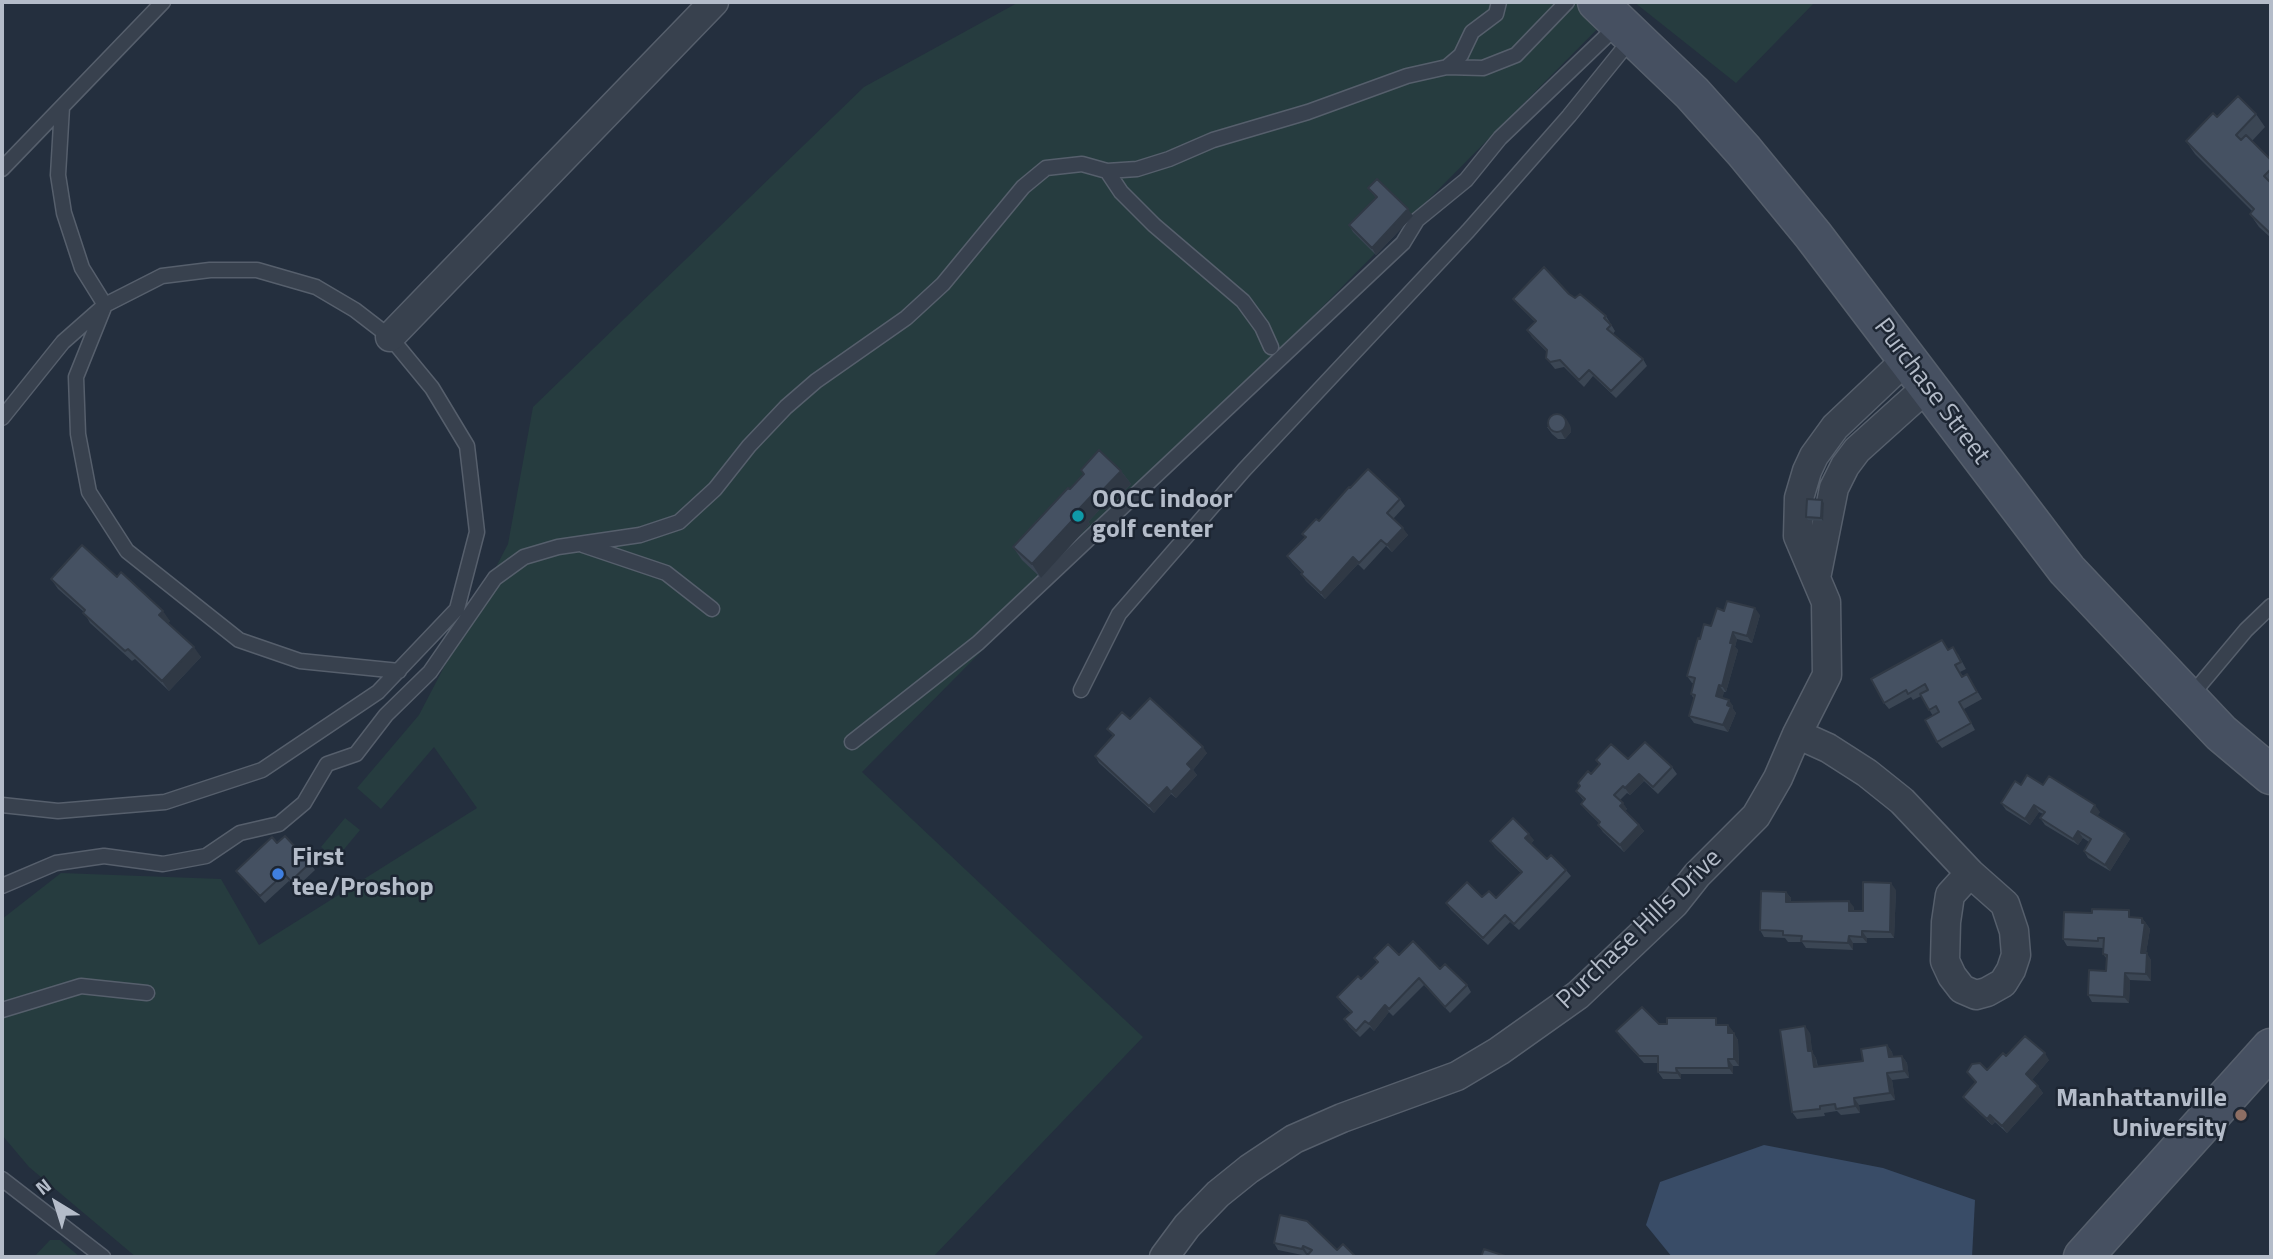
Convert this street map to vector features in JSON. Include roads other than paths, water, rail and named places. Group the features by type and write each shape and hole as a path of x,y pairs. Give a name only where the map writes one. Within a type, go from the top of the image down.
{"main road":[{"name":"Purchase Street","path":"1616,20 1692,93 1813,235 2067,570 2221,733 2267,764"},
{"path":"2083,1257 2271,1048"}],"street":[{"path":"390,337 714,2"},
{"name":"Purchase Hills Drive","path":"1164,1257 1187,1226 1218,1194 1294,1139 1342,1118 1457,1076 1499,1051 1578,995 1674,904 1697,875 1756,816 1778,778 1826,675 1826,602 1798,537 1800,498 1807,471 1814,456 1835,427 1917,373"},
{"name":"Purchase Hills Drive","path":"1816,578 1834,488 1845,466 1917,373"},
{"path":"1807,471 1839,479"},
{"path":"1797,734 1828,748 1867,773 1902,801 1970,873"}],"lane":[{"path":"2,169 163,2"},
{"path":"1447,67 1461,55 1472,32 1496,14 1499,2"},
{"path":"2,886 56,863 104,856 163,864 206,856 240,833 279,824 304,803 327,764 356,754 386,715 430,672 495,578 524,557 558,547 640,535 679,522 715,489 749,446 786,407 816,381 906,318 943,284 1023,187 1046,168 1082,164 1107,171 1138,169 1213,140 1308,112 1407,76 1447,67 1483,68 1516,55 1567,2"},
{"path":"1081,690 1119,614 1244,470 1468,231 1569,116 1616,20"},
{"path":"852,742 988,633 1403,243 1417,220 1466,180 1500,138 1616,20"},
{"path":"62,107 58,175 64,214 82,268 104,305"},
{"path":"1107,171 1121,192 1154,225 1243,301 1262,327 1271,347"},
{"path":"2,418 63,342 104,305 162,276 210,270 257,270 316,287 355,310 390,337 432,388 467,446 477,532 457,609 378,692 262,770 165,802 58,811 2,805"},
{"path":"104,305 76,377 78,434 89,492 127,551 239,640 300,661 398,671"},
{"path":"580,544 666,573 712,609"},
{"path":"2188,699 2246,630 2271,606"},
{"path":"2,1010 81,986 148,993"},
{"path":"2,1179 103,1257"}],"water":[{"path":"1764,1145 1883,1168 1975,1200 1972,1257 1672,1257 1646,1225 1660,1182"}],"place":[{"name":"OOCC indoor golf center","path":"1078,516"},
{"name":"First tee/Proshop","path":"278,874"},
{"name":"Manhattanville University","path":"2241,1115"}]}
